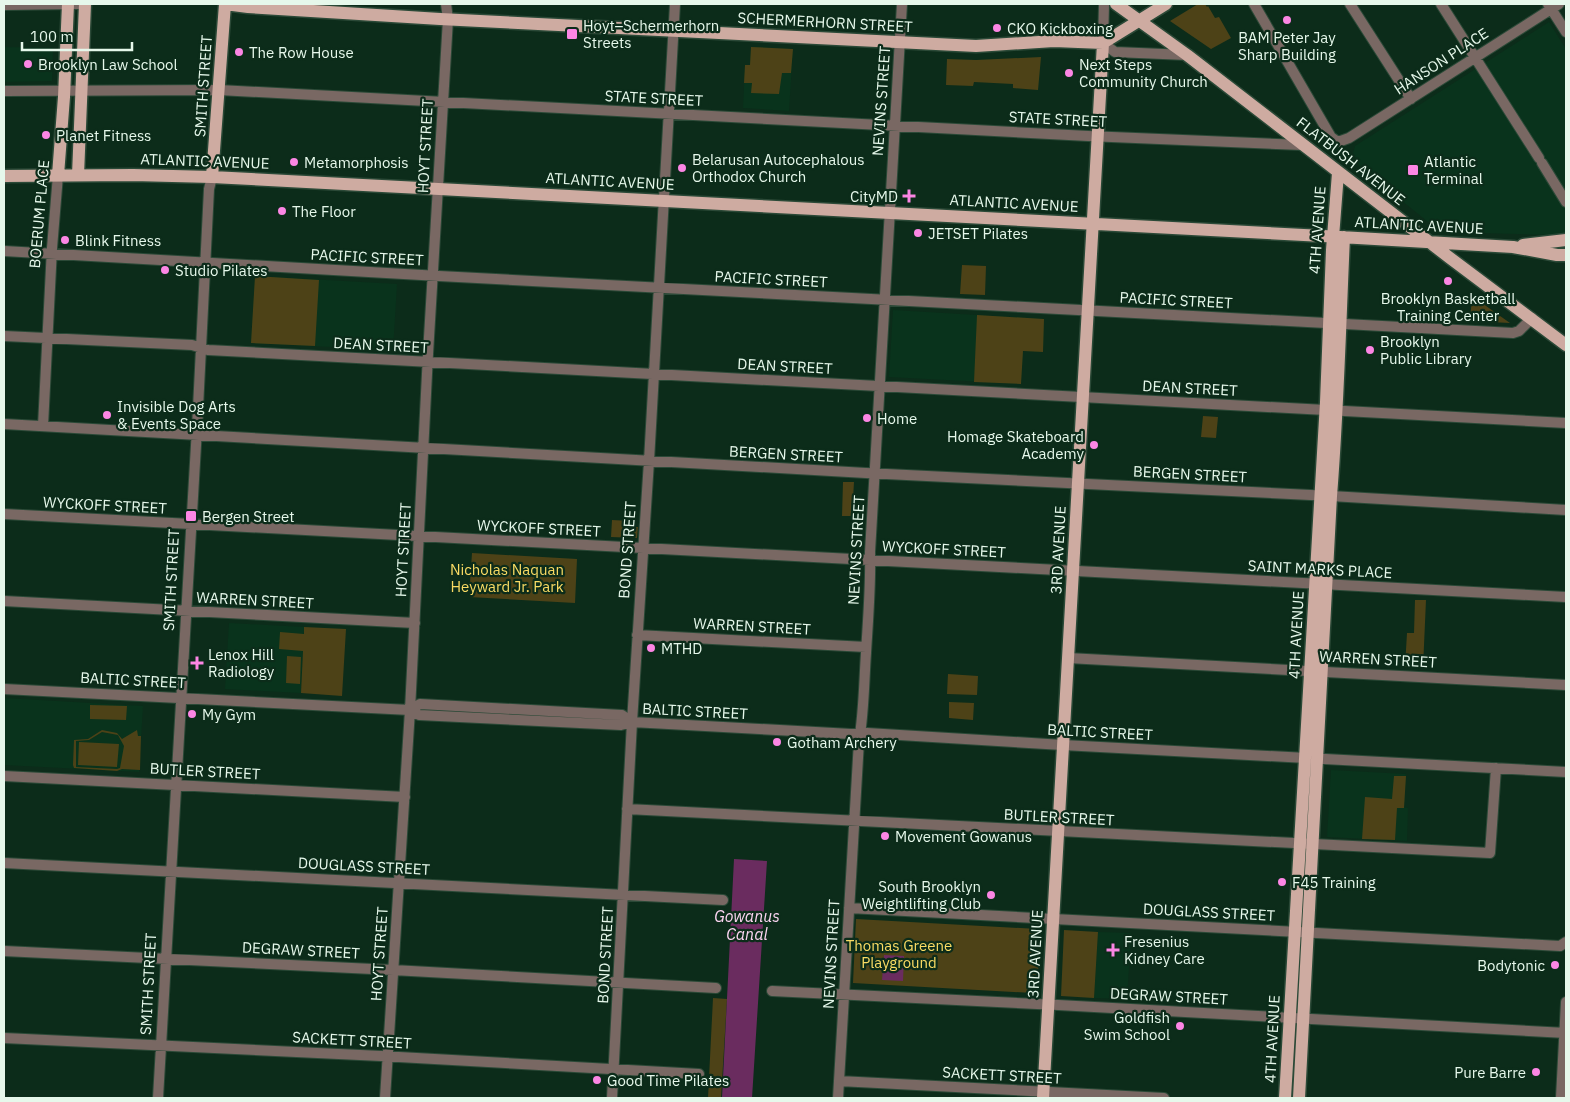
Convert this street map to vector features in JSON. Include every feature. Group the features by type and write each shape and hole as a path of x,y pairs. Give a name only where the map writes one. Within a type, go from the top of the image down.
{"main road":[{"name":"BOERUM PLACE","path":"58,175 65,90 68,4"},
{"path":"78,175 85,4"},
{"name":"SCHERMERHORN STREET","path":"225,4 448,19 976,46 1054,41 1103,43"},
{"name":"SMITH STREET","path":"212,177 225,4"},
{"name":"FLATBUSH AVENUE","path":"1116,4 1187,55 1338,173 1566,345"},
{"path":"1103,43 1163,4"},
{"name":"3RD AVENUE","path":"1043,1095 1103,43"},
{"name":"4TH AVENUE","path":"1285,1098 1296,1018 1325,496 1332,411 1335,323 1329,315 1339,237 1338,173"},
{"name":"ATLANTIC AVENUE","path":"4,176 212,177 438,188 1429,242 1513,247 1566,255"},
{"name":"ATLANTIC AVENUE","path":"1513,247 1566,240"},
{"name":"4TH AVENUE","path":"1296,1018 1299,1098"}],"street":[{"path":"4,5 78,4"},
{"name":"SCHERMERHORN STREET","path":"217,4 225,4"},
{"name":"HOYT STREET","path":"385,1098 415,623 448,19 446,4"},
{"name":"BOND STREET","path":"612,1098 627,808 675,4"},
{"name":"NEVINS STREET","path":"838,1098 866,647 874,474 902,4"},
{"name":"3RD AVENUE","path":"1103,43 1104,4"},
{"name":"HANSON PLACE","path":"1254,4 1331,137 1338,142 1349,138 1476,57 1553,5"},
{"path":"1350,4 1410,99"},
{"path":"1441,4 1566,202"},
{"path":"1553,5 1566,32"},
{"path":"1103,43 1115,52 1187,55"},
{"name":"STATE STREET","path":"4,91 219,90 1098,137 1302,145"},
{"name":"BOERUM PLACE","path":"42,426 51,254 58,175"},
{"name":"SMITH STREET","path":"158,1098 197,436 209,189 212,177"},
{"name":"PACIFIC STREET","path":"4,251 1513,333 1519,331 1532,318"},
{"name":"DEAN STREET","path":"4,336 192,345 208,350 1566,424"},
{"name":"BERGEN STREET","path":"4,424 874,474 1566,510"},
{"name":"WYCKOFF STREET","path":"4,514 1073,571"},
{"name":"SAINT MARKS PLACE","path":"1073,571 1566,598"},
{"name":"WARREN STREET","path":"4,601 415,623"},
{"name":"WARREN STREET","path":"637,635 866,647"},
{"name":"WARREN STREET","path":"1068,658 1566,685"},
{"name":"BALTIC STREET","path":"4,689 410,710 419,715 621,725 632,722 1566,772"},
{"name":"BUTLER STREET","path":"627,808 1306,845 1490,853 1496,768"},
{"name":"BUTLER STREET","path":"4,776 405,797"},
{"name":"DOUGLASS STREET","path":"4,862 723,900"},
{"name":"DOUGLASS STREET","path":"849,908 1560,946 1566,942"},
{"name":"DEGRAW STREET","path":"4,951 716,988"},
{"name":"DEGRAW STREET","path":"772,991 1048,1004 1565,1033"},
{"path":"1561,1098 1566,1002"},
{"name":"SACKETT STREET","path":"4,1038 388,1056 699,1074"},
{"name":"SACKETT STREET","path":"839,1081 1043,1095 1164,1098"}],"shaded area":[{"path":"1549,22 1566,49 1566,233 1557,235 1438,230 1360,167 1353,153 1355,146"},
{"name":"Brooklyn Law School","path":"4,47 53,48 52,81 4,82"},
{"path":"751,47 793,49 789,111 743,108 745,65 750,65"},
{"path":"255,276 397,284 393,350 251,343"},
{"path":"893,310 1044,319 1043,352 1023,351 1021,384 889,377"},
{"path":"229,623 304,627 301,693 225,689"},
{"path":"4,698 143,706 139,772 4,765"},
{"path":"1331,770 1406,774 1404,807 1408,808 1407,841 1327,837"},
{"name":"Fresenius Kidney Care","path":"1098,932 1131,933 1127,999 1094,998"}],"green space":[{"path":"1198,4 1205,4 1215,18 1219,17 1231,38 1211,49 1170,21"},
{"path":"751,47 793,49 791,73 782,73 779,94 751,93 752,83 744,83 745,65 750,65"},
{"path":"1041,57 1038,90 1013,88 1013,84 974,82 973,86 946,85 947,59 976,60"},
{"path":"962,265 986,266 985,295 960,294"},
{"path":"255,276 319,280 315,346 251,343"},
{"path":"1472,296 1510,323 1470,321"},
{"path":"977,315 1044,319 1043,352 1023,351 1021,384 974,382"},
{"path":"1203,416 1218,417 1216,438 1201,437"},
{"path":"843,482 854,482 852,516 842,516"},
{"path":"612,520 631,521 630,527 638,527 637,538 611,537"},
{"name":"Nicholas Naquan Heyward Jr. Park","path":"472,553 577,559 575,603 469,597"},
{"path":"1415,600 1426,600 1423,668 1405,667 1407,633 1414,633"},
{"path":"304,627 346,629 342,696 301,693 303,651 279,649 280,632 304,634"},
{"path":"287,656 301,657 300,684 286,683"},
{"path":"948,674 978,676 977,695 947,694"},
{"path":"949,702 974,703 973,720 949,718"},
{"path":"90,705 127,706 126,720 90,719"},
{"path":"102,730 117,733 122,739 137,730 138,736 141,736 140,770 122,769 117,771 74,768 74,740 88,739","holes":["102,732 118,735 124,746 120,768 76,767 76,741 89,740"]},
{"path":"79,742 119,744 117,767 78,765"},
{"path":"1394,776 1406,776 1404,808 1397,808 1395,840 1362,839 1365,797 1392,799"},
{"name":"Thomas Greene Playground","path":"856,919 1038,929 1040,941 1037,989 1032,993 853,983"},
{"path":"1064,930 1098,932 1094,998 1061,996"},
{"path":"713,998 727,999 721,1098 708,1098"}],"water":[{"name":"Gowanus Canal","path":"734,859 767,861 752,1098 722,1098"},
{"path":"884,955 904,956 903,981 882,980"}],"place":[{"name":"BAM Peter Jay Sharp Building","path":"1287,20"},
{"name":"CKO Kickboxing","path":"997,28"},
{"name":"Hoyt–Schermerhorn Streets","path":"572,34"},
{"name":"The Row House","path":"239,52"},
{"name":"Brooklyn Law School","path":"28,64"},
{"name":"Next Steps Community Church","path":"1069,73"},
{"name":"Planet Fitness","path":"46,135"},
{"name":"Metamorphosis","path":"294,162"},
{"name":"Belarusan Autocephalous Orthodox Church","path":"682,168"},
{"name":"Atlantic Terminal","path":"1413,170"},
{"name":"CityMD","path":"909,196"},
{"name":"The Floor","path":"282,211"},
{"name":"JETSET Pilates","path":"918,233"},
{"name":"Blink Fitness","path":"65,240"},
{"name":"Studio Pilates","path":"165,270"},
{"name":"Brooklyn Basketball Training Center","path":"1448,281"},
{"name":"Brooklyn Public Library","path":"1370,350"},
{"name":"Invisible Dog Arts & Events Space","path":"107,415"},
{"name":"Home","path":"867,418"},
{"name":"Homage Skateboard Academy","path":"1094,445"},
{"name":"Bergen Street","path":"191,516"},
{"name":"MTHD","path":"651,648"},
{"name":"Lenox Hill Radiology","path":"197,663"},
{"name":"My Gym","path":"192,714"},
{"name":"Gotham Archery","path":"777,742"},
{"name":"Movement Gowanus","path":"885,836"},
{"name":"F45 Training","path":"1282,882"},
{"name":"South Brooklyn Weightlifting Club","path":"991,895"},
{"name":"Fresenius Kidney Care","path":"1113,950"},
{"name":"Bodytonic","path":"1555,965"},
{"name":"Goldfish Swim School","path":"1180,1026"},
{"name":"Pure Barre","path":"1536,1072"},
{"name":"Good Time Pilates","path":"597,1080"}]}
